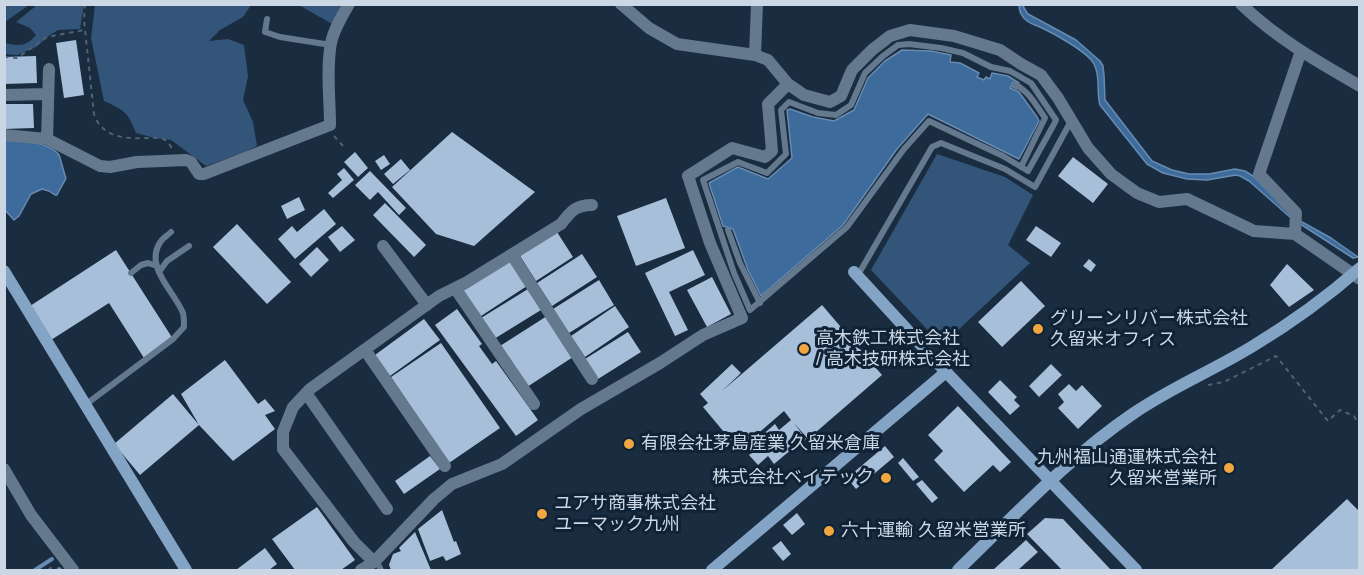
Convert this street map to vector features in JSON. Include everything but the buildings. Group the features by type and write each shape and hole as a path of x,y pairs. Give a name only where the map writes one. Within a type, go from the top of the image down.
{"street":[{"path":"4,135 47,139 100,166 186,160 199,174 204,174 330,125 328,65 331,45 340,19 350,4"},
{"path":"621,4 649,28 677,44 755,55 768,60 788,84 804,95 830,102 841,96 852,70 890,36 910,30 954,36 1000,50 1041,75 1058,98 1088,148 1111,174 1137,193 1159,201 1187,199 1254,231 1296,224"},
{"path":"755,55 757,4"},
{"path":"1241,4 1258,21 1301,51 1358,83"},
{"path":"958,570 1094,442 1133,413 1253,346 1357,274 1296,224 1259,174 1301,51"},
{"path":"47,139 49,69"},
{"path":"361,570 377,564 434,499 452,484 502,464 581,409 703,335 742,318 710,243 688,176 732,148 765,157 772,151 768,104 788,84"},
{"path":"4,95 48,94"},
{"path":"377,564 354,542 283,448 284,432 292,407 306,393 439,296 561,224 569,213 582,205 592,205"},
{"path":"383,246 427,305"},
{"path":"512,255 592,379"},
{"path":"4,271 186,570"},
{"path":"856,274 946,372 1136,570"},
{"path":"455,288 534,404"},
{"path":"365,350 445,466"},
{"path":"712,570 946,372"},
{"path":"306,393 387,509"},
{"path":"4,469 31,515 73,570"}],"lane":[{"path":"267,19 265,32 280,37 331,45"},
{"path":"909,44 963,52 991,67 1010,71 1031,83 1056,120 1028,171 1003,156 929,121 904,149 847,227 760,303 750,310 734,273 703,180 738,162 767,174 786,154 781,110 789,102 818,113 836,115 851,105 865,74 883,56 898,45 909,44"},
{"path":"1014,84 1028,94 1045,118 1021,167"},
{"path":"856,274 932,147 940,143 1005,169 1035,187 1071,120"},
{"path":"728,230 740,262 760,303"},
{"path":"85,405 173,339 184,327 183,314 158,269 155,253 161,240 171,232"},
{"path":"158,269 189,246"},
{"path":"131,273 148,263 158,269"}],"path":[{"path":"85,4 84,20 96,121 104,131 115,136 158,138 167,141 174,152 175,160"},
{"path":"4,57 17,58 47,37 85,29"},
{"path":"1202,386 1224,382 1276,356 1328,421 1340,410 1354,416 1359,426"}],"shaded area":[{"path":"5,4 29,4 29,5 5,22"},
{"path":"37,5 84,5 80,29 58,30 36,47 17,55 5,54 5,43 22,45 36,35 30,28 16,22"},
{"path":"95,5 251,5 243,17 220,30 209,41 228,39 244,45 248,76 243,100 253,122 257,146 206,166 171,140 136,133 125,113 104,101 91,38"},
{"path":"299,5 344,5 332,24"},
{"path":"1019,5 1023,5 1028,14 1076,40 1100,61 1103,66 1105,100 1152,161 1172,170 1189,174 1209,174 1235,169 1245,171 1302,222 1331,238 1358,257 1353,258 1291,218 1249,181 1240,176 1207,180 1187,179 1163,173 1147,164 1100,105 1097,74 1090,59 1061,38 1027,21 1021,14"},
{"path":"902,50 931,51 951,55 950,62 960,63 979,73 977,77 984,80 986,77 990,79 992,73 1008,76 1019,83 1017,89 1011,86 1010,88 1019,92 1039,121 1019,159 928,114 897,149 843,225 761,296 748,270 733,229 723,226 709,183 738,167 768,179 792,158 787,110 834,121 854,110 868,78 885,61"},
{"path":"4,138 34,142 49,147 60,156 66,178 57,195 42,189 31,194 19,216 14,220 5,210"},
{"path":"937,154 1005,177 1033,195 1008,245 1030,263 942,345 871,270"}],"waterway":[{"path":"35,570 52,559"}],"place":[{"name":"グリーンリバー株式会社 久留米オフィス","path":"1038,329"},
{"name":"高木鉄工株式会社 / 高木技研株式会社","path":"804,349"},
{"name":"有限会社茅島産業 久留米倉庫","path":"629,444"},
{"name":"九州福山通運株式会社 久留米営業所","path":"1229,468"},
{"name":"株式会社ベイテック","path":"886,478"},
{"name":"ユアサ商事株式会社 ユーマック九州","path":"542,514"},
{"name":"六十運輸 久留米営業所","path":"829,531"}]}
